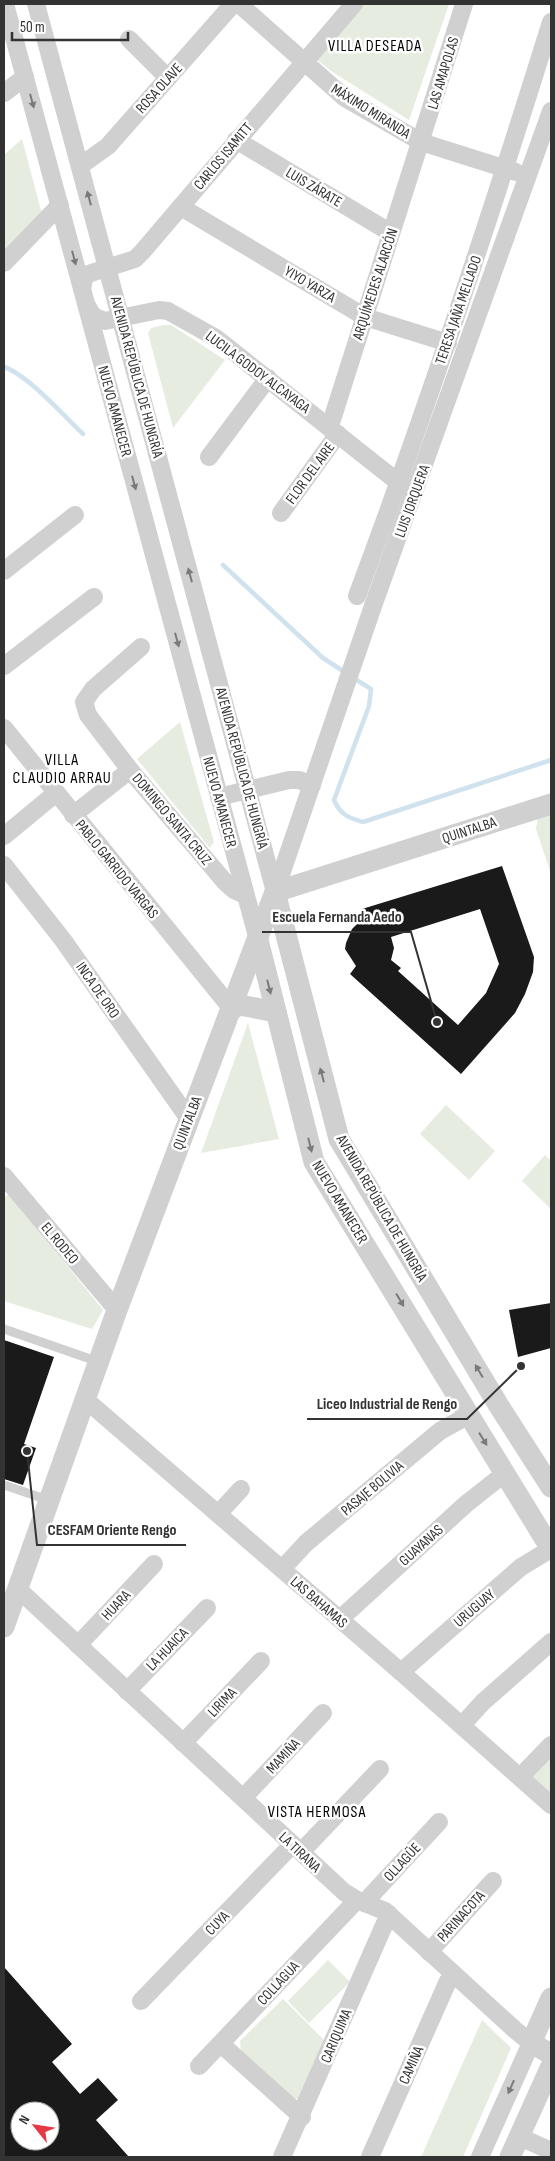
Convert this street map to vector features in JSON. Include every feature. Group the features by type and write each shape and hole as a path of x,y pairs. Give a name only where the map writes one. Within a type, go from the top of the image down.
{"street":[{"name":"NUEVO AMANECER","path":"5,4 258,940 314,1162 551,1549"},
{"name":"AVENIDA REPÚBLICA DE HUNGRÍA","path":"36,4 275,892 339,1139 403,1247 551,1487"},
{"name":"ROSA OLAVE","path":"80,166 108,146 233,4"},
{"name":"MÁXIMO MIRANDA","path":"239,4 303,63 345,98 421,142 506,168 528,177"},
{"name":"CARLOS ISAMITT","path":"82,289 84,279 88,274 135,259 354,4"},
{"name":"LAS AMAPOLAS","path":"421,142 464,4"},
{"name":"TERESA JAÑA MELLADO","path":"357,596 399,484 448,343 506,168 551,22"},
{"path":"129,39 168,78"},
{"path":"4,93 25,77"},
{"name":"LUIS JORQUERA","path":"275,892 551,111"},
{"name":"LUIS ZÁRATE","path":"236,140 391,233"},
{"name":"ARQUÍMEDES ALARCÓN","path":"334,430 365,317 421,142"},
{"path":"4,263 60,206"},
{"name":"YIYO YARZA","path":"181,207 365,317 448,343"},
{"name":"LUCILA GODOY ALCAYAGA","path":"87,306 93,316 100,320 121,319 159,310 168,311 216,338 334,430 399,484 415,493"},
{"path":"209,457 268,378"},
{"name":"FLOR DEL AIRE","path":"281,512 334,430"},
{"path":"4,571 75,516"},
{"path":"4,666 94,597"},
{"name":"DOMINGO SANTA CRUZ","path":"141,647 93,689 84,702 88,716 130,770 225,882 234,890 245,895"},
{"name":"PABLO GARRIDO VARGAS","path":"4,728 232,1009"},
{"path":"73,815 130,770"},
{"path":"219,797 288,780 300,780 312,785"},
{"path":"4,836 56,793"},
{"name":"QUINTALBA","path":"4,1627 117,1310 275,892 551,804"},
{"name":"INCA DE ORO","path":"4,865 63,940 188,1119"},
{"path":"232,1009 240,1005 276,1012"},
{"name":"EL RODEO","path":"4,1176 117,1310"},
{"path":"379,1266 403,1247"},
{"name":"LAS BAHAMAS","path":"86,1400 401,1672 551,1805"},
{"name":"PASAJE BOLIVIA","path":"282,1569 306,1543 440,1431 468,1415"},
{"path":"504,1474 532,1456"},
{"name":"GUAYANAS","path":"340,1620 466,1504 504,1474"},
{"path":"218,1514 241,1489"},
{"name":"URUGUAY","path":"401,1672 522,1567 551,1549"},
{"name":"HUARA","path":"78,1645 154,1564"},
{"name":"LA TIRANA","path":"18,1589 344,1892 389,1914 455,1976 532,2043 551,2065"},
{"name":"LA HUAICA","path":"127,1691 207,1608"},
{"path":"462,1726 483,1702 551,1642"},
{"name":"LIRIMA","path":"183,1743 260,1661"},
{"name":"MAMIÑA","path":"243,1798 323,1713"},
{"path":"520,1776 551,1745"},
{"name":"CUYA","path":"141,2001 380,1769"},
{"name":"OLLAGÜE","path":"361,1901 440,1822"},
{"name":"PARINACOTA","path":"429,1952 493,1880"},
{"name":"COLLAGUA","path":"199,2066 361,1901"},
{"name":"CARIQUIMA","path":"282,2157 302,2117 389,1914"},
{"name":"CAMIÑA","path":"370,2157 448,1981 455,1976"},
{"path":"480,2157 551,1998"},
{"path":"221,2044 302,2117"},
{"path":"510,2157 551,2065"},
{"path":"520,2137 551,2150"}],"lane":[{"path":"4,1329 99,1362"},
{"path":"4,1485 49,1501"}],"shaded area":[{"path":"363,4 449,4 409,120 331,71 315,58"},
{"path":"22,139 43,218 4,256 4,155"},
{"path":"171,325 225,360 173,428 148,333 151,328"},
{"path":"180,722 214,842 210,848 137,759"},
{"path":"551,812 551,874 536,829 538,817"},
{"path":"248,1023 279,1139 201,1153"},
{"path":"446,1105 495,1151 469,1180 420,1134"},
{"path":"545,1155 551,1161 551,1209 522,1181"},
{"path":"9,1194 103,1310 92,1329 4,1301 4,1198"},
{"path":"551,1755 551,1794 528,1774"},
{"path":"328,1960 350,1982 309,2023 288,2001"},
{"path":"283,1999 327,2043 301,2099 293,2099 241,2053 240,2041"},
{"path":"482,2020 511,2048 463,2157 421,2157"}],"building":[{"path":"502,866 534,957 533,972 525,994 515,1013 461,1074 350,974 356,966 345,949 346,943 352,929 364,917 362,909","holes":["480,909 499,964 486,993 458,1025 398,971 401,968 391,960 394,948 391,937"]},
{"path":"551,1303 551,1348 518,1357 509,1310"},
{"path":"4,1340 54,1357 24,1444 36,1448 23,1485 4,1479"},
{"path":"4,1967 72,2044 52,2062 80,2094 98,2078 118,2100 96,2120 129,2157 4,2157"}],"waterway":[{"path":"4,367 14,371 35,387 83,434"},
{"path":"223,565 323,658 346,673"},
{"path":"352,677 371,689 369,706 334,800 342,812 353,819 363,822 551,760"}],"place":[{"name":"Escuela Fernanda Aedo","path":"437,1022"},
{"name":"Liceo Industrial de Rengo","path":"521,1366"},
{"name":"CESFAM Oriente Rengo","path":"27,1451"}],"district":[{"name":"VILLA DESEADA","path":"375,45"},
{"name":"VILLA CLAUDIO ARRAU","path":"62,768"},
{"name":"VISTA HERMOSA","path":"317,1811"}]}
